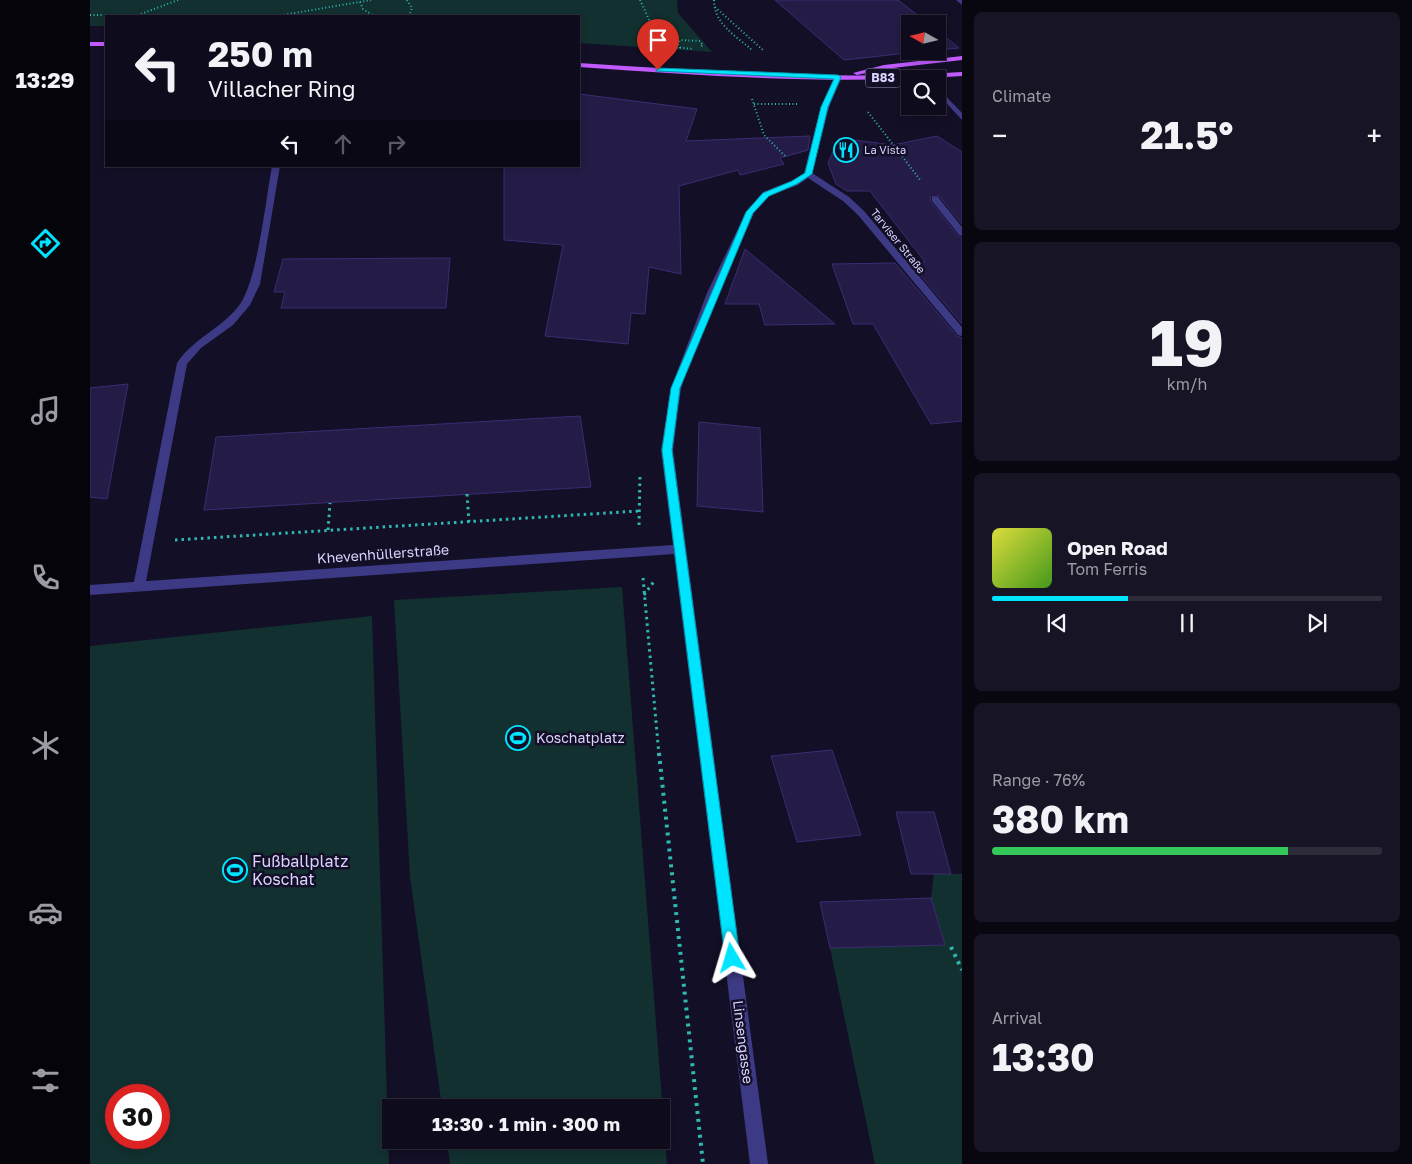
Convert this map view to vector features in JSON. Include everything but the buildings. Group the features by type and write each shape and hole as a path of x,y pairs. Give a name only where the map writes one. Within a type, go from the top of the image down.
{"main road":[{"path":"90,44 105,44"},
{"name":"B83","path":"838,77 884,67 962,58"},
{"name":"B83","path":"580,65 765,76 901,78"},
{"name":"B83","path":"946,76 962,74"}],"street":[{"path":"958,0 962,3"},
{"path":"808,174 825,107 838,77"},
{"path":"946,99 962,118"},
{"path":"139,587 182,363 197,346 230,323 244,305 255,284 276,167"},
{"name":"Tarviser Straße","path":"808,174 846,199 861,213 962,333"},
{"name":"Linsengasse","path":"759,1164 678,549 667,450 676,388 712,294 750,212 766,194 795,183 808,174"},
{"path":"934,198 962,233"},
{"name":"Khevenhüllerstraße","path":"90,590 678,549"}],"path":[{"path":"90,15 138,15 178,0"},
{"path":"283,15 371,0"},
{"path":"406,0 412,8 409,15"},
{"path":"640,0 652,26 664,40 674,47 693,49 703,46 700,41 680,40 678,45 686,52"},
{"path":"714,0 713,6 725,26 755,52"},
{"path":"360,2 369,15"},
{"path":"713,6 771,56"},
{"path":"787,158 764,135 754,104 798,104"},
{"path":"868,112 934,198"},
{"path":"467,494 469,522"},
{"path":"328,530 330,503"},
{"path":"147,542 640,511"},
{"path":"644,596 665,824 703,1164"},
{"path":"951,947 962,970"}],"green space":[{"path":"90,0 677,0 678,13 712,52 580,43 580,15 105,15 105,26 90,26"},
{"name":"Koschatplatz","path":"622,587 662,1099 441,1099 410,877 394,600"},
{"name":"Fußballplatz Koschat","path":"372,616 387,1099 382,1099 382,1149 389,1149 389,1164 90,1164 90,646"},
{"path":"934,874 962,874 962,1164 875,1164 830,948 945,945 931,898"},
{"name":"Koschatplatz","path":"448,1149 666,1149 667,1164 450,1164"}],"place":[{"name":"La Vista","path":"846,150"},
{"name":"Koschatplatz","path":"518,738"},
{"name":"Fußballplatz Koschat","path":"235,870"}],"route":[{"path":"658,70 838,77 825,107 808,174 795,183 766,194 750,212 727,261 712,294 676,388 667,450 678,549 732,958"}]}
